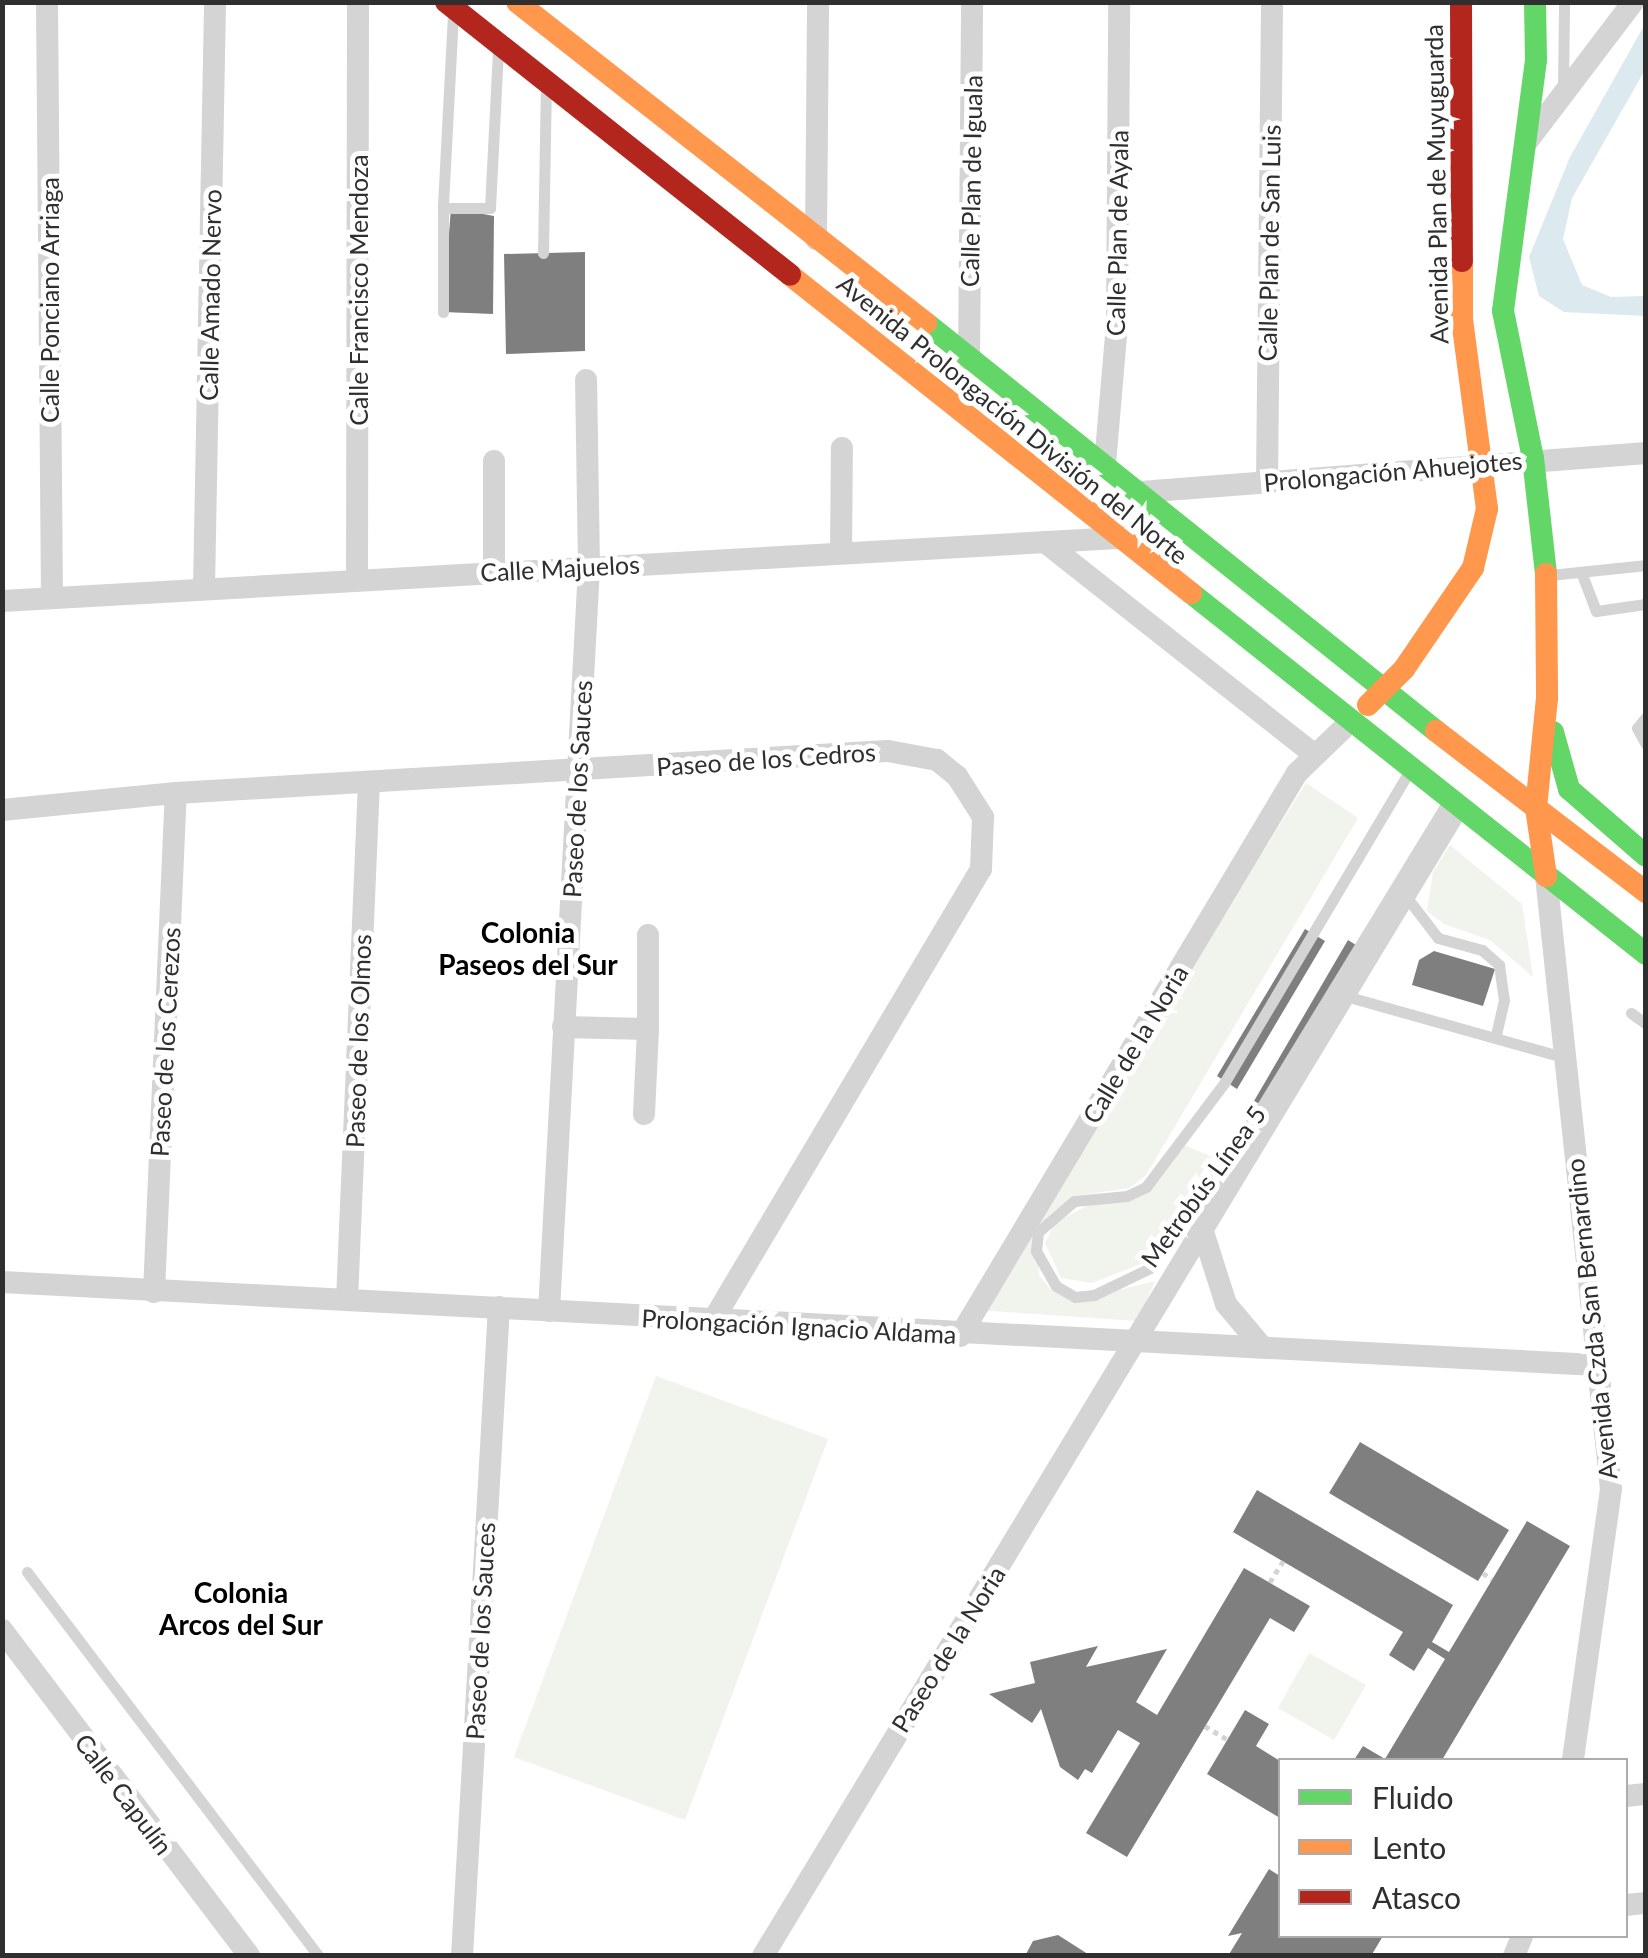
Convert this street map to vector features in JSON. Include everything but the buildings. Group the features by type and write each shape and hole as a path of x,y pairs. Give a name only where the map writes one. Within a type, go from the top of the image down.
{"main road":[{"name":"Avenida Prolongación División del Norte","path":"517,2 1141,492 1382,691 1646,892"},
{"name":"Avenida Plan de Muyuguarda","path":"1350,722 1382,691 1473,568 1487,509 1462,318 1461,2"},
{"path":"1535,2 1536,60 1503,310 1534,458 1546,576 1548,698 1536,808 1546,876"},
{"name":"Avenida Prolongación División del Norte","path":"450,5 1646,954"},
{"path":"1548,698 1570,789 1646,856"}],"street":[{"name":"Calle Ponciano Arriaga","path":"47,2 52,598"},
{"name":"Calle Amado Nervo","path":"204,588 216,2"},
{"name":"Calle Francisco Mendoza","path":"357,578 358,2"},
{"path":"816,238 818,2"},
{"name":"Calle Plan de Iguala","path":"969,359 972,2"},
{"name":"Calle Plan de Ayala","path":"1105,464 1117,322 1120,2"},
{"name":"Calle Plan de San Luis","path":"1267,484 1272,2"},
{"path":"1522,147 1633,2"},
{"name":"Paseo de los Sauces","path":"548,1311 590,567 586,380"},
{"path":"841,553 842,448"},
{"name":"Prolongación Ahuejotes","path":"1141,492 1534,458 1646,453"},
{"path":"494,461 494,571"},
{"name":"Calle Majuelos","path":"2,601 1118,538"},
{"path":"1045,542 1313,754"},
{"name":"Calle de la Noria","path":"960,1336 1313,754 1350,722"},
{"name":"Paseo de los Cedros","path":"2,810 176,793 888,751 937,760 958,776 983,817 982,869 712,1322"},
{"name":"Paseo de los Olmos","path":"348,1300 369,782"},
{"name":"Paseo de los Cerezos","path":"154,1292 176,793"},
{"path":"1136,1344 1349,997 1454,803"},
{"name":"Avenida Czda San Bernardino","path":"1546,876 1562,1057 1611,1489 1573,1758"},
{"path":"644,1114 648,934"},
{"path":"563,1027 648,1029"},
{"path":"1204,1235 1226,1304 1263,1348"},
{"name":"Prolongación Ignacio Aldama","path":"2,1282 960,1336 1596,1365"},
{"name":"Paseo de los Sauces","path":"462,1956 498,1308"},
{"name":"Paseo de la Noria","path":"763,1956 1136,1344"},
{"name":"Calle Capulín","path":"2,1630 249,1956"}],"lane":[{"path":"1563,98 1564,2"},
{"path":"443,312 450,5"},
{"path":"443,208 490,208 498,43"},
{"path":"543,253 546,82"},
{"path":"1546,576 1646,566"},
{"path":"1581,572 1596,611 1646,604"},
{"path":"1646,717 1637,728 1646,744"},
{"name":"Metrobús Línea 5","path":"1410,770 1225,1082 1146,1187 1127,1196 1074,1201 1038,1232 1036,1251 1056,1286 1075,1297 1094,1295 1150,1268 1262,1106 1454,803"},
{"path":"1405,896 1438,938 1482,950 1499,965 1504,1000 1496,1038"},
{"path":"1349,997 1562,1057"},
{"path":"1631,1013 1646,1024"},
{"path":"27,1572 320,1956"}],"path":[{"path":"1270,1582 1283,1561"},
{"path":"1483,1574 1492,1579"},
{"path":"1205,1726 1228,1739"}],"shaded area":[{"path":"1645,24 1645,70 1572,198 1563,239 1582,285 1611,297 1645,296 1645,316 1564,312 1539,296 1529,257 1570,157"},
{"path":"1306,783 1358,818 1146,1175 1130,1188 1073,1196 1035,1228 1039,1275 1052,1291 1075,1301 1155,1281 1138,1321 976,1310"},
{"path":"1450,845 1522,904 1533,977 1490,940 1444,924 1427,911 1433,872"},
{"path":"1184,1145 1212,1157 1143,1263 1092,1283 1061,1278 1045,1243 1055,1223 1094,1202 1126,1201"},
{"path":"656,1376 828,1439 685,1820 514,1757"},
{"path":"1309,1653 1366,1685 1334,1740 1278,1708"}],"traffic: fast":[{"path":"1535,2 1536,60 1503,311 1533,458 1546,574"},
{"path":"926,323 1436,731"},
{"path":"1191,593 1646,954"},
{"path":"1553,732 1569,789 1646,856"}],"traffic: slow":[{"path":"517,2 926,323"},
{"path":"1368,705 1404,669 1473,568 1487,509 1462,318 1462,261"},
{"path":"790,275 1191,593"},
{"path":"1546,574 1547,698 1536,808 1546,876"},
{"path":"1436,731 1646,892"}],"traffic: jam":[{"path":"446,2 790,275"},
{"path":"1461,2 1462,261"}],"district":[{"name":"Colonia Paseos del Sur","path":"528,948"},
{"name":"Colonia Arcos del Sur","path":"241,1608"}]}
